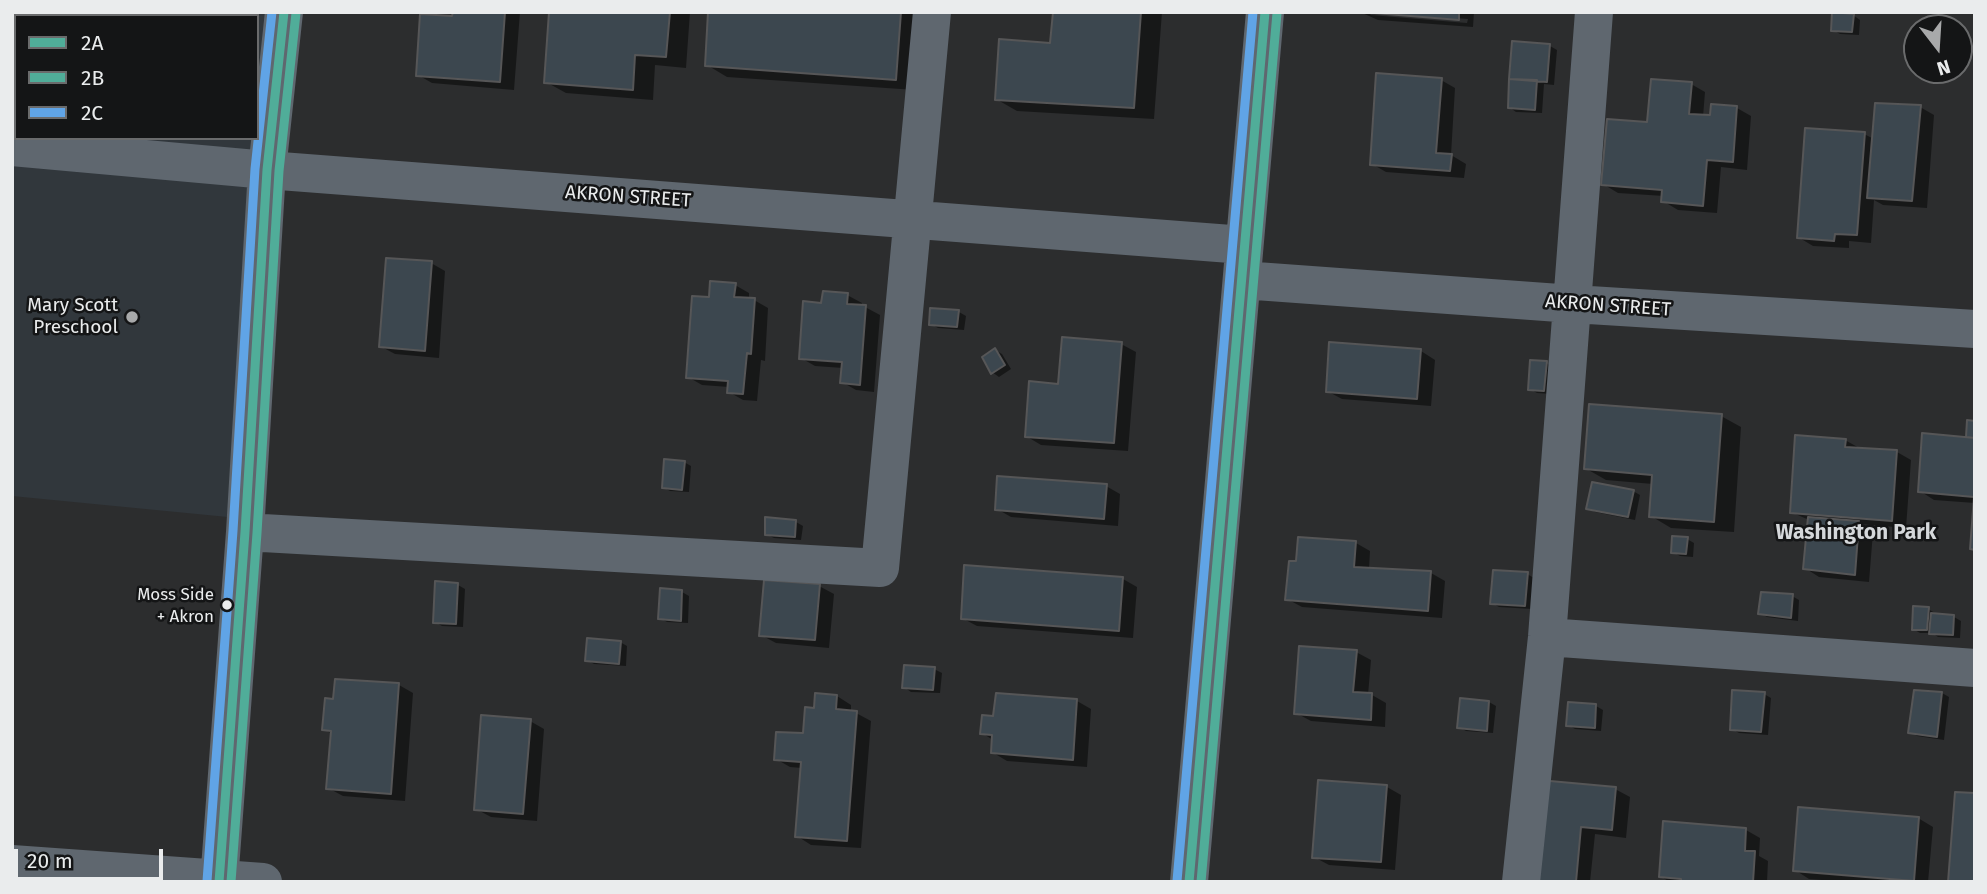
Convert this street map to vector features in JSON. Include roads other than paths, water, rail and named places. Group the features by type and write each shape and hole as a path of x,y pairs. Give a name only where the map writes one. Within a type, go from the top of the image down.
{"street":[{"path":"219,880 245,532 267,170 284,12"},
{"path":"245,532 880,568 932,12"},
{"path":"1189,882 1265,12"},
{"path":"1521,882 1547,637 1594,12"},
{"name":"AKRON STREET","path":"12,147 267,170 913,219 1573,304 1975,329"},
{"path":"1547,637 1975,668"},
{"path":"12,864 263,882"}],"place":[{"name":"Mary Scott Preschool","path":"132,317"},
{"name":"Moss Side + Akron","path":"227,605"}],"district":[{"name":"Washington Park","path":"1856,533"}]}
